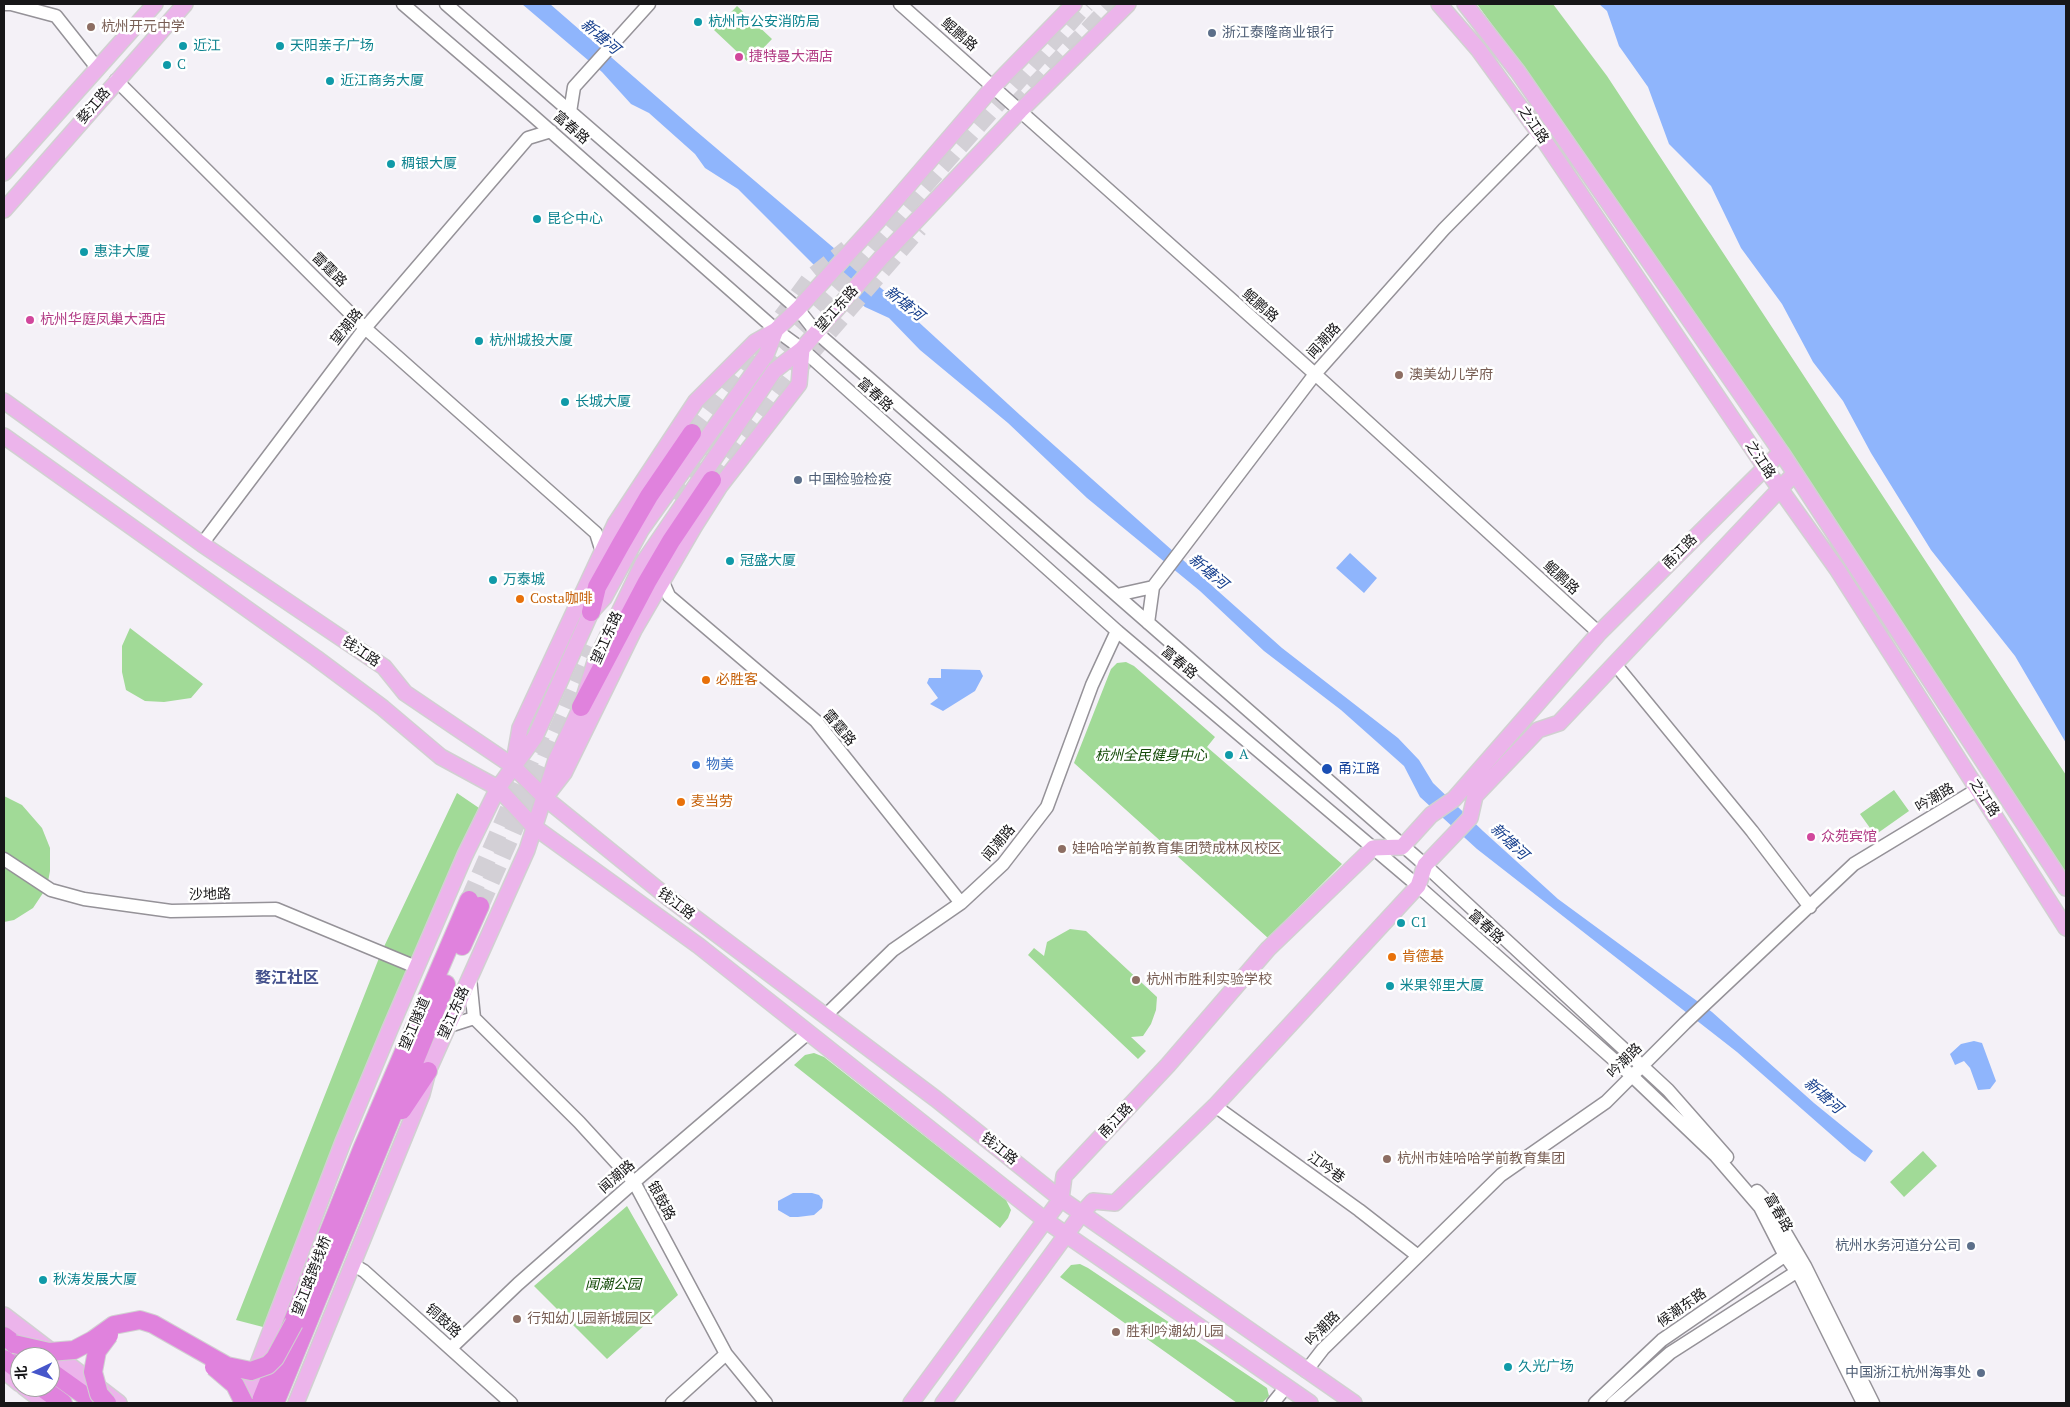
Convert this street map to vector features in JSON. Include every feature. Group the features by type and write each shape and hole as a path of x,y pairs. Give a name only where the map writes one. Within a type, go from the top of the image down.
{"highway":[{"path":"591,612 597,587 621,544 649,496 692,433"},
{"path":"580,707 647,582 671,541 712,480"},
{"name":"望江隧道","path":"373,1147 474,903"},
{"path":"373,1147 428,1071"},
{"name":"望江路跨线桥","path":"260,1403 294,1322 373,1147"},
{"name":"望江路跨线桥","path":"275,1403 373,1147"},
{"path":"9,1340 49,1352 74,1350 94,1340 114,1325 140,1320 153,1324 226,1366 251,1371 268,1365 275,1358 294,1322"},
{"path":"107,1403 99,1394 95,1382 94,1362 97,1351 112,1333 135,1326 153,1330 221,1371 235,1385 244,1403"},
{"path":"289,1403 287,1385 290,1368"},
{"path":"60,1378 94,1403"}],"main road":[{"name":"婺江路","path":"4,173 155,4"},
{"name":"婺江路","path":"4,210 116,80 185,4"},
{"name":"望江东路","path":"244,1403 343,1142 416,966 465,855 498,788 534,737 591,612 604,598 641,530 766,356 776,330 857,245 994,87 1074,4"},
{"name":"望江东路","path":"296,1403 422,1094 428,1071 527,850 533,826 545,798 556,760 580,707 595,662 643,564 774,371 802,349 880,259 1020,110 1128,4"},
{"name":"之江路","path":"1439,4 1478,49 1539,133 1764,467 1837,569 2066,928"},
{"name":"之江路","path":"1465,4 1518,72 1781,452 2066,888"},
{"path":"513,766 520,728 615,524 696,401 755,342 776,330"},
{"path":"545,798 564,773 662,580 720,486 799,384 802,349"},
{"name":"钱江路","path":"4,401 202,544 384,667 405,693 513,766 545,798 666,896 936,1099 1061,1199 1354,1403"},
{"name":"钱江路","path":"4,436 316,658 384,708 441,757 498,788 533,826 699,946 1045,1220 1310,1403"},
{"name":"甬江路","path":"1402,847 1432,815 1454,799 1599,633 1781,452"},
{"name":"甬江路","path":"943,1403 1082,1213 1093,1201 1115,1203 1215,1106 1418,886 1425,865 1470,818 1475,796 1538,730 1559,722 1795,473"},
{"path":"1373,848 1402,847"},
{"name":"甬江路","path":"911,1403 1061,1199 1064,1176 1168,1065 1268,949 1373,848"},
{"path":"4,1315 119,1403"}],"street":[{"path":"4,4 11,4 56,16 98,69"},
{"name":"富春路","path":"403,4 551,131 776,330 802,349 1117,631 1418,886 1631,1075 1716,1156 1760,1207 1801,1269 1873,1403"},
{"name":"富春路","path":"446,4 798,309 816,332 1000,490 1148,623 1402,847 1425,865 1668,1090 1768,1203 1790,1252"},
{"path":"570,112 577,84 649,4"},
{"name":"鲲鹏路","path":"900,4 1314,374 1599,633"},
{"name":"雷霆路","path":"116,80 365,328 596,532"},
{"path":"549,93 577,84"},
{"path":"531,114 528,138 551,131"},
{"name":"闻潮路","path":"1148,623 1153,587 1314,374 1444,229 1539,133"},
{"name":"望潮路","path":"202,544 365,328 528,138"},
{"path":"602,552 596,532 615,524"},
{"name":"雷霆路","path":"662,580 669,596 816,721 961,903"},
{"path":"1117,595 1153,587"},
{"path":"651,599 669,596"},
{"name":"闻潮路","path":"825,1016 894,950 961,903 1003,864 1047,807 1092,685 1117,631"},
{"path":"1615,664 1752,831 1810,907"},
{"name":"吟潮路","path":"1306,1370 1323,1349 1501,1175 1606,1102 1631,1075 1854,864 1978,789"},
{"name":"沙地路","path":"4,859 51,890 84,900 172,911 276,909 416,966"},
{"path":"448,1026 474,1018 470,978"},
{"name":"银鼓路","path":"474,1018 579,1122 634,1182 726,1354 766,1403"},
{"name":"闻潮路","path":"451,1348 518,1284 808,1033"},
{"name":"江吟巷","path":"1215,1106 1359,1210 1418,1256"},
{"name":"候潮东路","path":"1595,1403 1662,1340 1790,1252"},
{"name":"铜鼓路","path":"352,1264 364,1271 511,1403"},
{"path":"1613,1403 1670,1353 1801,1269"},
{"name":"富春路","path":"1801,1269 1863,1403"},
{"path":"672,1403 726,1354"},
{"path":"1273,1403 1286,1387"}],"green space":[{"path":"1477,4 1553,4 1607,76 2066,775 2066,875 1580,147"},
{"path":"737,6 772,39 749,63 714,30"},
{"path":"130,628 203,684 191,698 164,702 145,701 126,690 122,672 122,646"},
{"name":"杭州全民健身中心","path":"1126,662 1134,666 1215,737 1207,747 1342,864 1268,938 1074,763 1111,669 1117,663"},
{"path":"1894,790 1909,811 1875,835 1860,814"},
{"path":"457,793 479,808 409,964 263,1327 236,1320 381,953"},
{"path":"4,796 22,805 42,828 50,848 50,871 47,887 33,908 14,920 4,922"},
{"path":"1070,929 1086,931 1157,997 1156,1010 1151,1024 1143,1036 1131,1037 1146,1051 1138,1059 1028,955 1034,948 1044,956 1047,942"},
{"path":"814,1053 824,1057 1006,1200 1011,1210 1008,1218 1000,1228 794,1065 805,1055"},
{"path":"1923,1151 1937,1166 1904,1197 1890,1182"},
{"name":"闻潮公园","path":"627,1206 678,1295 607,1359 534,1286"},
{"path":"1080,1264 1267,1388 1269,1396 1262,1403 1237,1403 1060,1277 1071,1265"}],"water":[{"path":"522,4 550,4 888,294 1020,415 1282,648 1398,738 1419,760 1433,783 1558,899 1712,1012 1814,1103 1873,1151 1865,1162 1852,1153 1737,1052 1477,849 1420,797 1404,766 1341,710 1264,651 1200,591 1087,498 1008,423 920,350 889,318 865,307 813,264 738,189 705,168 695,154 649,113 631,104 602,72"},
{"path":"1599,4 2066,4 2066,743 2015,656 1931,550 1871,453 1843,401 1813,362 1782,304 1741,248 1711,186 1669,144 1648,87 1619,46 1607,11"},
{"path":"1350,553 1377,578 1364,593 1336,568"},
{"path":"941,669 980,670 983,676 975,691 943,711 930,704 938,698 927,683 929,678 941,678"},
{"path":"1974,1041 1982,1043 1996,1081 1990,1089 1978,1090 1970,1068 1964,1061 1955,1065 1950,1054 1961,1044"},
{"path":"793,1193 819,1195 823,1200 822,1208 814,1215 790,1217 778,1210 778,1201"}],"tunnel":[{"path":"762,368 1086,4"},
{"path":"1013,108 1113,4"},
{"path":"712,480 813,350 919,228"},
{"path":"782,317 811,278 847,249"},
{"path":"692,433 764,339"},
{"path":"677,501 709,455"},
{"path":"480,906 594,648"},
{"path":"469,900 544,729"}],"place":[{"name":"杭州市公安消防局","path":"698,22"},
{"name":"杭州开元中学","path":"91,27"},
{"name":"浙江泰隆商业银行","path":"1212,33"},
{"name":"近江","path":"183,46"},
{"name":"天阳亲子广场","path":"280,46"},
{"name":"捷特曼大酒店","path":"739,57"},
{"name":"C","path":"167,65"},
{"name":"近江商务大厦","path":"330,81"},
{"name":"稠银大厦","path":"391,164"},
{"name":"昆仑中心","path":"537,219"},
{"name":"惠沣大厦","path":"84,252"},
{"name":"杭州华庭凤巢大酒店","path":"30,320"},
{"name":"杭州城投大厦","path":"479,341"},
{"name":"澳美幼儿学府","path":"1399,375"},
{"name":"长城大厦","path":"565,402"},
{"name":"中国检验检疫","path":"798,480"},
{"name":"冠盛大厦","path":"730,561"},
{"name":"万泰城","path":"493,580"},
{"name":"Costa咖啡","path":"520,599"},
{"name":"必胜客","path":"706,680"},
{"name":"A","path":"1229,755"},
{"name":"物美","path":"696,765"},
{"name":"甬江路","path":"1327,769"},
{"name":"麦当劳","path":"681,802"},
{"name":"众苑宾馆","path":"1811,837"},
{"name":"娃哈哈学前教育集团赞成林风校区","path":"1062,849"},
{"name":"C1","path":"1401,923"},
{"name":"肯德基","path":"1392,957"},
{"name":"杭州市胜利实验学校","path":"1136,980"},
{"name":"米果邻里大厦","path":"1390,986"},
{"name":"杭州市娃哈哈学前教育集团","path":"1387,1159"},
{"name":"杭州水务河道分公司","path":"1971,1246"},
{"name":"秋涛发展大厦","path":"43,1280"},
{"name":"行知幼儿园新城园区","path":"517,1319"},
{"name":"胜利吟潮幼儿园","path":"1116,1332"},
{"name":"久光广场","path":"1508,1367"},
{"name":"中国浙江杭州海事处","path":"1981,1373"}],"district":[{"name":"婺江社区","path":"287,978"}],"water label":[{"name":"新塘河","path":"600,37"},
{"name":"新塘河","path":"904,304"},
{"name":"新塘河","path":"1208,572"},
{"name":"新塘河","path":"1509,842"},
{"name":"新塘河","path":"1823,1096"}]}
